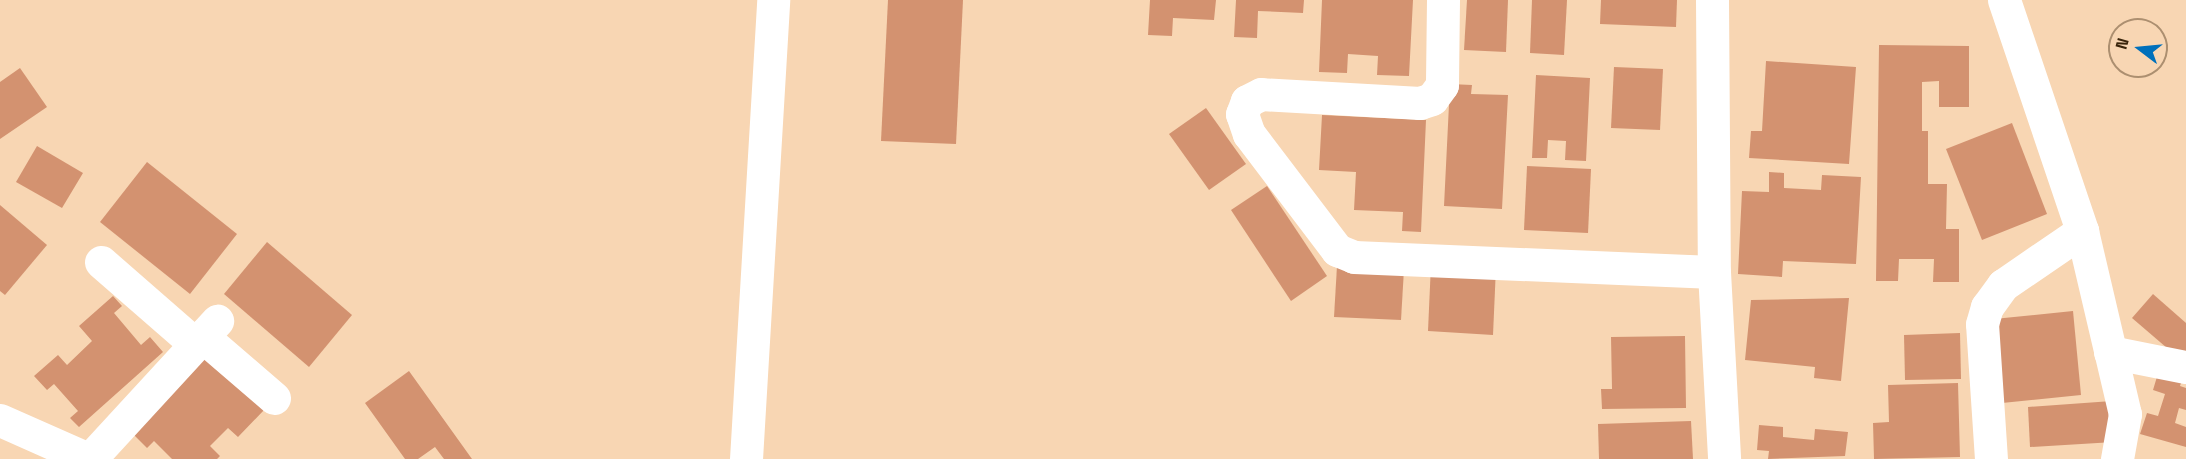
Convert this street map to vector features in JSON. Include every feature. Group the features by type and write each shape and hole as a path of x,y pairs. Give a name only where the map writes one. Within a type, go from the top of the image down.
{"street":[{"path":"746,459 773,0"},
{"path":"1443,0 1442,85 1432,99 1420,103 1261,94 1246,101 1242,114 1249,134 1337,250 1354,257 1714,272"},
{"path":"1712,0 1714,272 1724,459"},
{"path":"2004,0 2082,231 2125,414 2116,459"},
{"path":"1991,459 1982,324 1987,307 2003,285 2082,231"},
{"path":"101,262 204,334 274,398"},
{"path":"0,420 89,459 204,334"},
{"path":"2110,352 2186,367"}],"building":[{"path":"888,0 963,0 956,144 881,141"},
{"path":"1150,0 1216,0 1214,20 1173,18 1172,36 1148,35"},
{"path":"1236,0 1304,0 1303,13 1258,11 1257,38 1234,37"},
{"path":"1322,0 1413,0 1409,76 1377,75 1378,56 1348,54 1347,73 1319,72"},
{"path":"1467,0 1508,0 1506,52 1464,50"},
{"path":"1532,0 1567,0 1564,55 1530,53"},
{"path":"1601,0 1677,0 1676,27 1600,24"},
{"path":"1879,45 1969,46 1969,107 1939,107 1939,81 1922,82 1922,131 1928,131 1928,184 1947,184 1946,229 1959,229 1959,282 1933,282 1934,259 1899,259 1898,281 1876,281"},
{"path":"1766,61 1856,67 1849,164 1749,158 1751,131 1762,131"},
{"path":"1614,67 1663,69 1660,130 1611,128"},
{"path":"20,68 47,107 0,139 0,82"},
{"path":"1536,75 1590,78 1586,161 1565,160 1566,141 1548,140 1547,158 1532,158"},
{"path":"1450,84 1472,85 1471,94 1508,95 1502,209 1444,206"},
{"path":"1206,108 1246,164 1209,190 1169,134"},
{"path":"1322,115 1426,120 1421,232 1402,231 1403,212 1354,210 1356,172 1319,170"},
{"path":"2012,123 2047,214 1982,240 1946,149"},
{"path":"37,146 83,173 62,208 16,182"},
{"path":"147,162 237,234 190,294 100,222"},
{"path":"1527,166 1591,169 1588,233 1524,230"},
{"path":"1769,172 1784,173 1784,188 1821,190 1822,175 1861,177 1856,264 1783,261 1782,277 1738,274 1742,191 1769,192"},
{"path":"1267,186 1327,276 1291,301 1231,210"},
{"path":"0,205 47,245 5,295 0,291"},
{"path":"267,242 352,315 309,367 224,294"},
{"path":"1431,264 1496,267 1493,335 1428,331"},
{"path":"1337,266 1404,269 1401,320 1334,317"},
{"path":"2153,294 2186,323 2186,354 2181,360 2132,318"},
{"path":"113,296 122,306 114,313 141,345 150,337 163,352 79,427 70,418 78,411 54,384 47,390 34,376 58,355 67,365 92,341 79,326"},
{"path":"1849,298 1841,381 1814,378 1815,367 1745,360 1751,300"},
{"path":"2073,311 2081,395 2002,403 1994,319"},
{"path":"1960,333 1961,379 1905,380 1904,335"},
{"path":"1685,336 1686,408 1602,409 1601,389 1612,389 1611,337"},
{"path":"207,354 264,410 238,437 228,428 210,446 220,456 217,459 172,459 154,441 147,448 131,432"},
{"path":"2159,370 2183,377 2180,386 2186,388 2186,410 2179,408 2175,423 2186,427 2186,447 2140,434 2147,413 2158,416 2165,394 2153,390"},
{"path":"409,371 472,459 444,459 435,447 418,459 405,459 365,403"},
{"path":"1958,383 1960,457 1874,459 1873,423 1889,422 1888,385"},
{"path":"2112,401 2114,442 2030,447 2028,407"},
{"path":"1691,421 1693,459 1599,459 1598,424"},
{"path":"1759,425 1783,427 1783,437 1814,440 1815,429 1848,432 1845,456 1768,459 1769,451 1757,450"}]}
